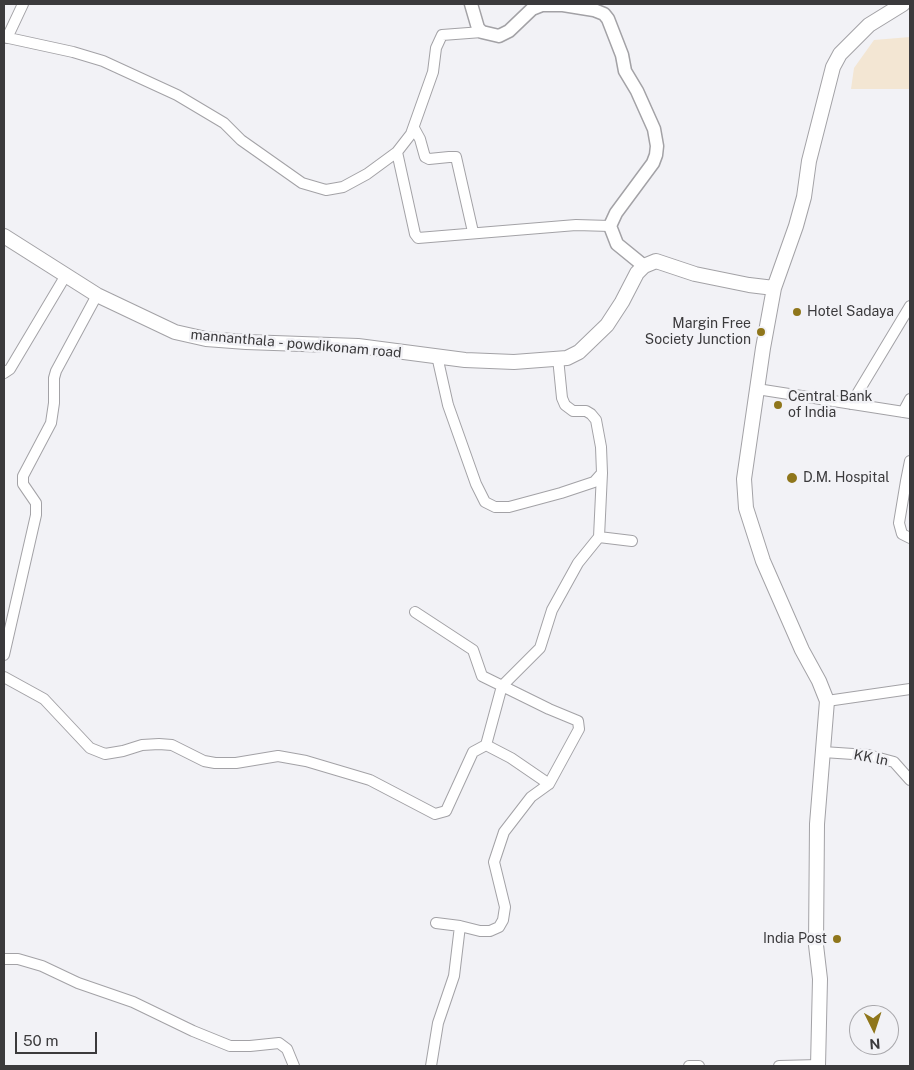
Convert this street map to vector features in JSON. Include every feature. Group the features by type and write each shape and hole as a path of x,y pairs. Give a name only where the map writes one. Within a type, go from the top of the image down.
{"main road":[{"path":"819,1066 820,979 816,945 817,824 826,701 819,681 802,650 763,561 746,508 744,479 774,288 804,198 809,161 833,67 840,54 869,26 903,4"},
{"name":"mannanthala - powdikonam road","path":"4,236 97,295 175,332 206,338 358,346 437,356 514,362 567,358 579,352 607,325 637,273 644,266"},
{"path":"644,266 656,261 695,274 774,288"}],"street":[{"path":"23,4 6,38 73,52 103,61 177,95 224,124 241,140 302,183 326,190 343,187 367,174 397,152 414,128 433,72 436,48 442,35 482,32 499,36 509,32 532,9 542,5 563,5 594,10 604,14 608,19 626,71 654,129 657,146 653,163 616,213 610,226 618,244 644,266"},
{"path":"471,4 478,28 482,32"},
{"path":"414,128 420,139 425,157 429,159 449,156 456,158 473,232"},
{"path":"397,152 415,234 418,238 576,225 610,226"},
{"path":"4,373 10,369 66,275"},
{"path":"4,655 36,516 36,503 23,484 23,476 51,423 56,371 97,295"},
{"path":"851,404 910,306"},
{"path":"437,356 448,405 476,484 485,502 495,507 510,507 594,482 602,473"},
{"path":"4,677 44,699 90,748 104,754 142,745 159,744 172,745 204,761 215,763 236,763 278,756 306,761 370,780 435,814 446,811 474,752 486,745 502,686 540,648 552,610 578,563 599,537 602,473 601,447 596,420 586,411 573,411 564,405 558,358"},
{"path":"757,389 907,412 910,400"},
{"path":"910,461 899,524 902,534 910,538"},
{"path":"599,537 632,541"},
{"path":"415,612 473,650 482,676 549,710 578,721 579,729 549,784 531,797 504,832 494,862 505,906 503,920 498,927 490,931 480,931 436,923"},
{"path":"826,701 910,689"},
{"path":"486,745 511,758 549,784"},
{"name":"KK ln","path":"823,752 868,755 894,762 910,780"},
{"path":"431,1066 438,1023 454,976 460,926"},
{"path":"4,959 18,959 42,966 78,983 133,1002 193,1031 230,1046 279,1043 287,1049 294,1066"},
{"path":"689,1066 698,1066"},
{"path":"779,1066 819,1066"}],"shaded area":[{"path":"910,37 910,89 851,89 854,68 874,40"}],"place":[{"name":"Hotel Sadaya","path":"797,312"},
{"name":"Margin Free Society Junction","path":"761,332"},
{"name":"Central Bank of India","path":"778,405"},
{"name":"D.M. Hospital","path":"792,478"},
{"name":"India Post","path":"837,939"}]}
